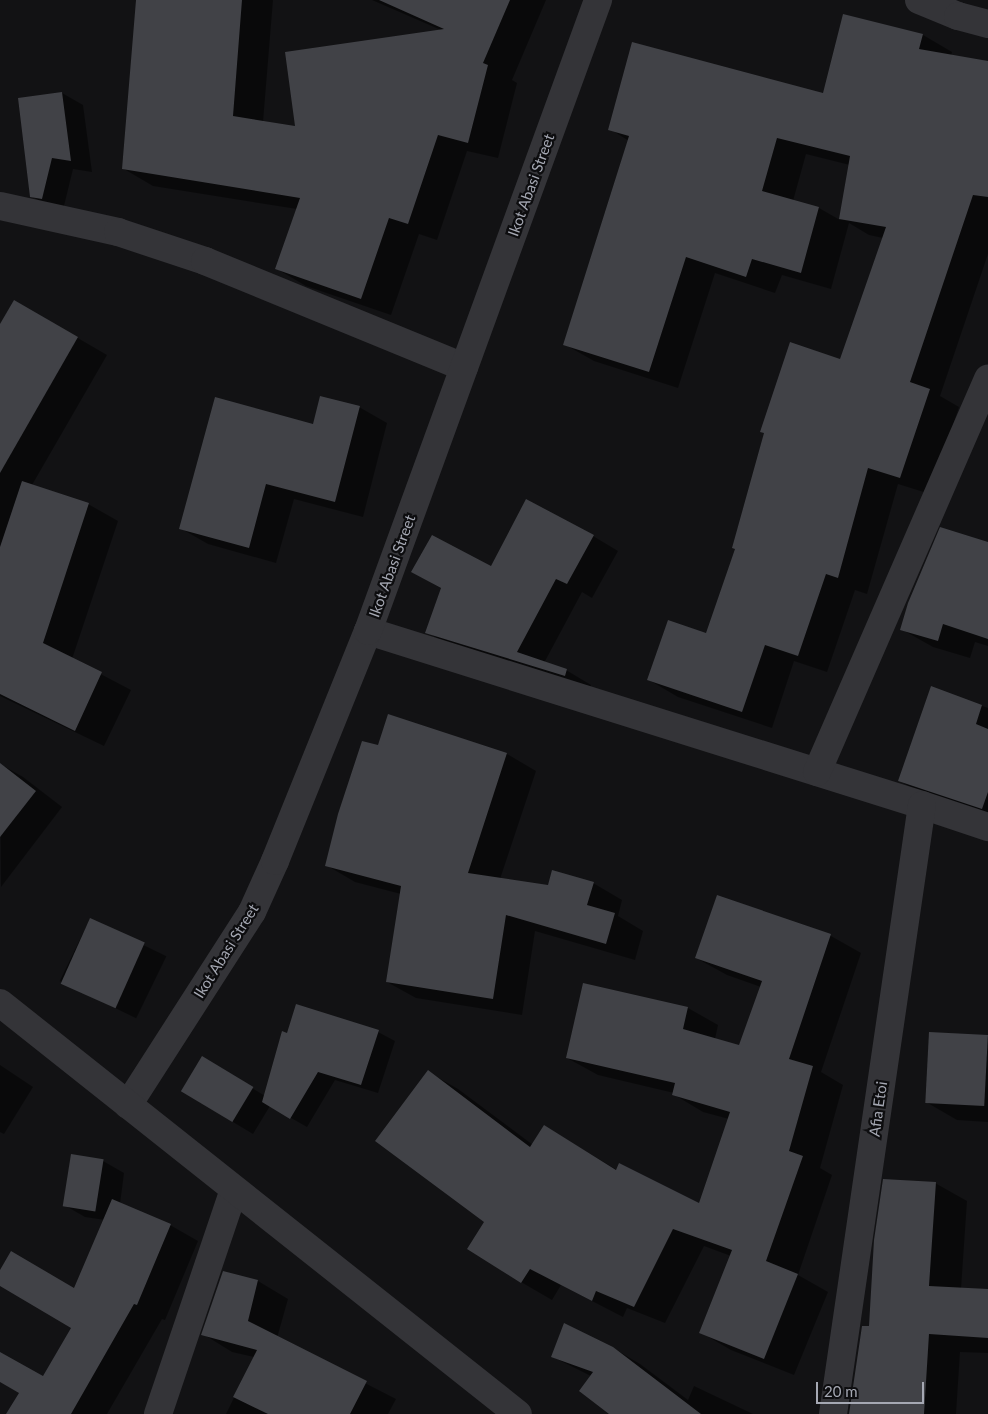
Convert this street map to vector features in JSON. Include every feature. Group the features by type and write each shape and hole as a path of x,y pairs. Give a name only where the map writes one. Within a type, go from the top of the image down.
{"street":[{"name":"Ikot Abasi Street","path":"128,1105 252,912 275,861 368,632 598,0"},
{"path":"919,0 958,16 988,24"},
{"path":"0,206 118,232 204,261 464,368"},
{"path":"817,772 988,379"},
{"path":"368,632 922,805 988,828"},
{"name":"Afia Etoi","path":"832,1414 922,805"},
{"path":"0,1003 518,1414"},
{"path":"158,1414 234,1188"}],"building":[{"path":"136,0 242,0 233,116 295,126 285,52 444,29 379,0 510,0 483,63 488,65 468,143 438,135 408,224 389,218 361,299 275,269 300,198 122,169"},
{"path":"843,14 923,34 919,49 988,61 988,197 973,195 910,382 930,389 900,478 868,468 838,578 826,574 798,656 765,645 742,712 647,680 668,620 706,633 735,549 732,548 764,433 760,432 790,342 840,359 886,227 839,219 850,156 777,138 762,191 819,207 801,273 752,259 746,277 686,257 649,372 563,345 629,136 608,130 632,42 823,93"},
{"path":"62,92 71,161 52,158 42,199 30,197 18,98"},
{"path":"14,300 78,337 0,473 0,324"},
{"path":"320,396 360,406 335,502 266,484 249,548 179,529 215,397 313,424"},
{"path":"22,481 89,503 43,643 102,672 75,731 0,694 0,547"},
{"path":"526,499 594,535 567,584 556,579 517,652 567,669 565,676 425,633 441,588 411,572 432,535 491,566"},
{"path":"940,527 988,542 988,639 943,624 938,641 900,630 908,603"},
{"path":"931,686 982,705 976,724 988,729 988,792 982,809 898,781"},
{"path":"388,714 507,753 468,873 548,885 552,870 594,882 587,905 615,913 606,944 506,915 493,999 386,982 401,886 325,866 338,814 362,741 378,745"},
{"path":"0,763 36,791 0,837"},
{"path":"717,895 831,934 789,1059 813,1066 789,1151 803,1156 766,1261 798,1274 764,1359 699,1333 732,1250 673,1229 634,1307 596,1291 592,1301 530,1269 521,1283 467,1249 484,1222 375,1141 428,1070 530,1147 544,1125 616,1170 619,1163 699,1203 730,1112 672,1095 675,1083 566,1058 583,983 688,1007 683,1029 739,1045 762,981 695,958"},
{"path":"90,918 145,942 116,1008 61,984"},
{"path":"296,1004 379,1030 361,1085 318,1072 290,1119 262,1102 282,1031 287,1033"},
{"path":"929,1032 988,1035 984,1106 925,1103"},
{"path":"202,1056 253,1087 232,1122 181,1091"},
{"path":"71,1154 104,1159 95,1212 63,1206"},
{"path":"883,1179 936,1182 929,1286 988,1289 988,1338 929,1334 924,1414 849,1414 862,1326 869,1326 874,1240"},
{"path":"112,1199 171,1224 137,1305 134,1304 71,1414 6,1414 19,1393 0,1382 0,1352 43,1376 71,1328 0,1286 0,1270 11,1251 74,1288"},
{"path":"223,1271 258,1280 248,1321 367,1381 350,1414 268,1414 233,1397 257,1350 201,1335"},
{"path":"564,1323 613,1347 701,1414 609,1414 579,1391 593,1372 551,1357"}]}
